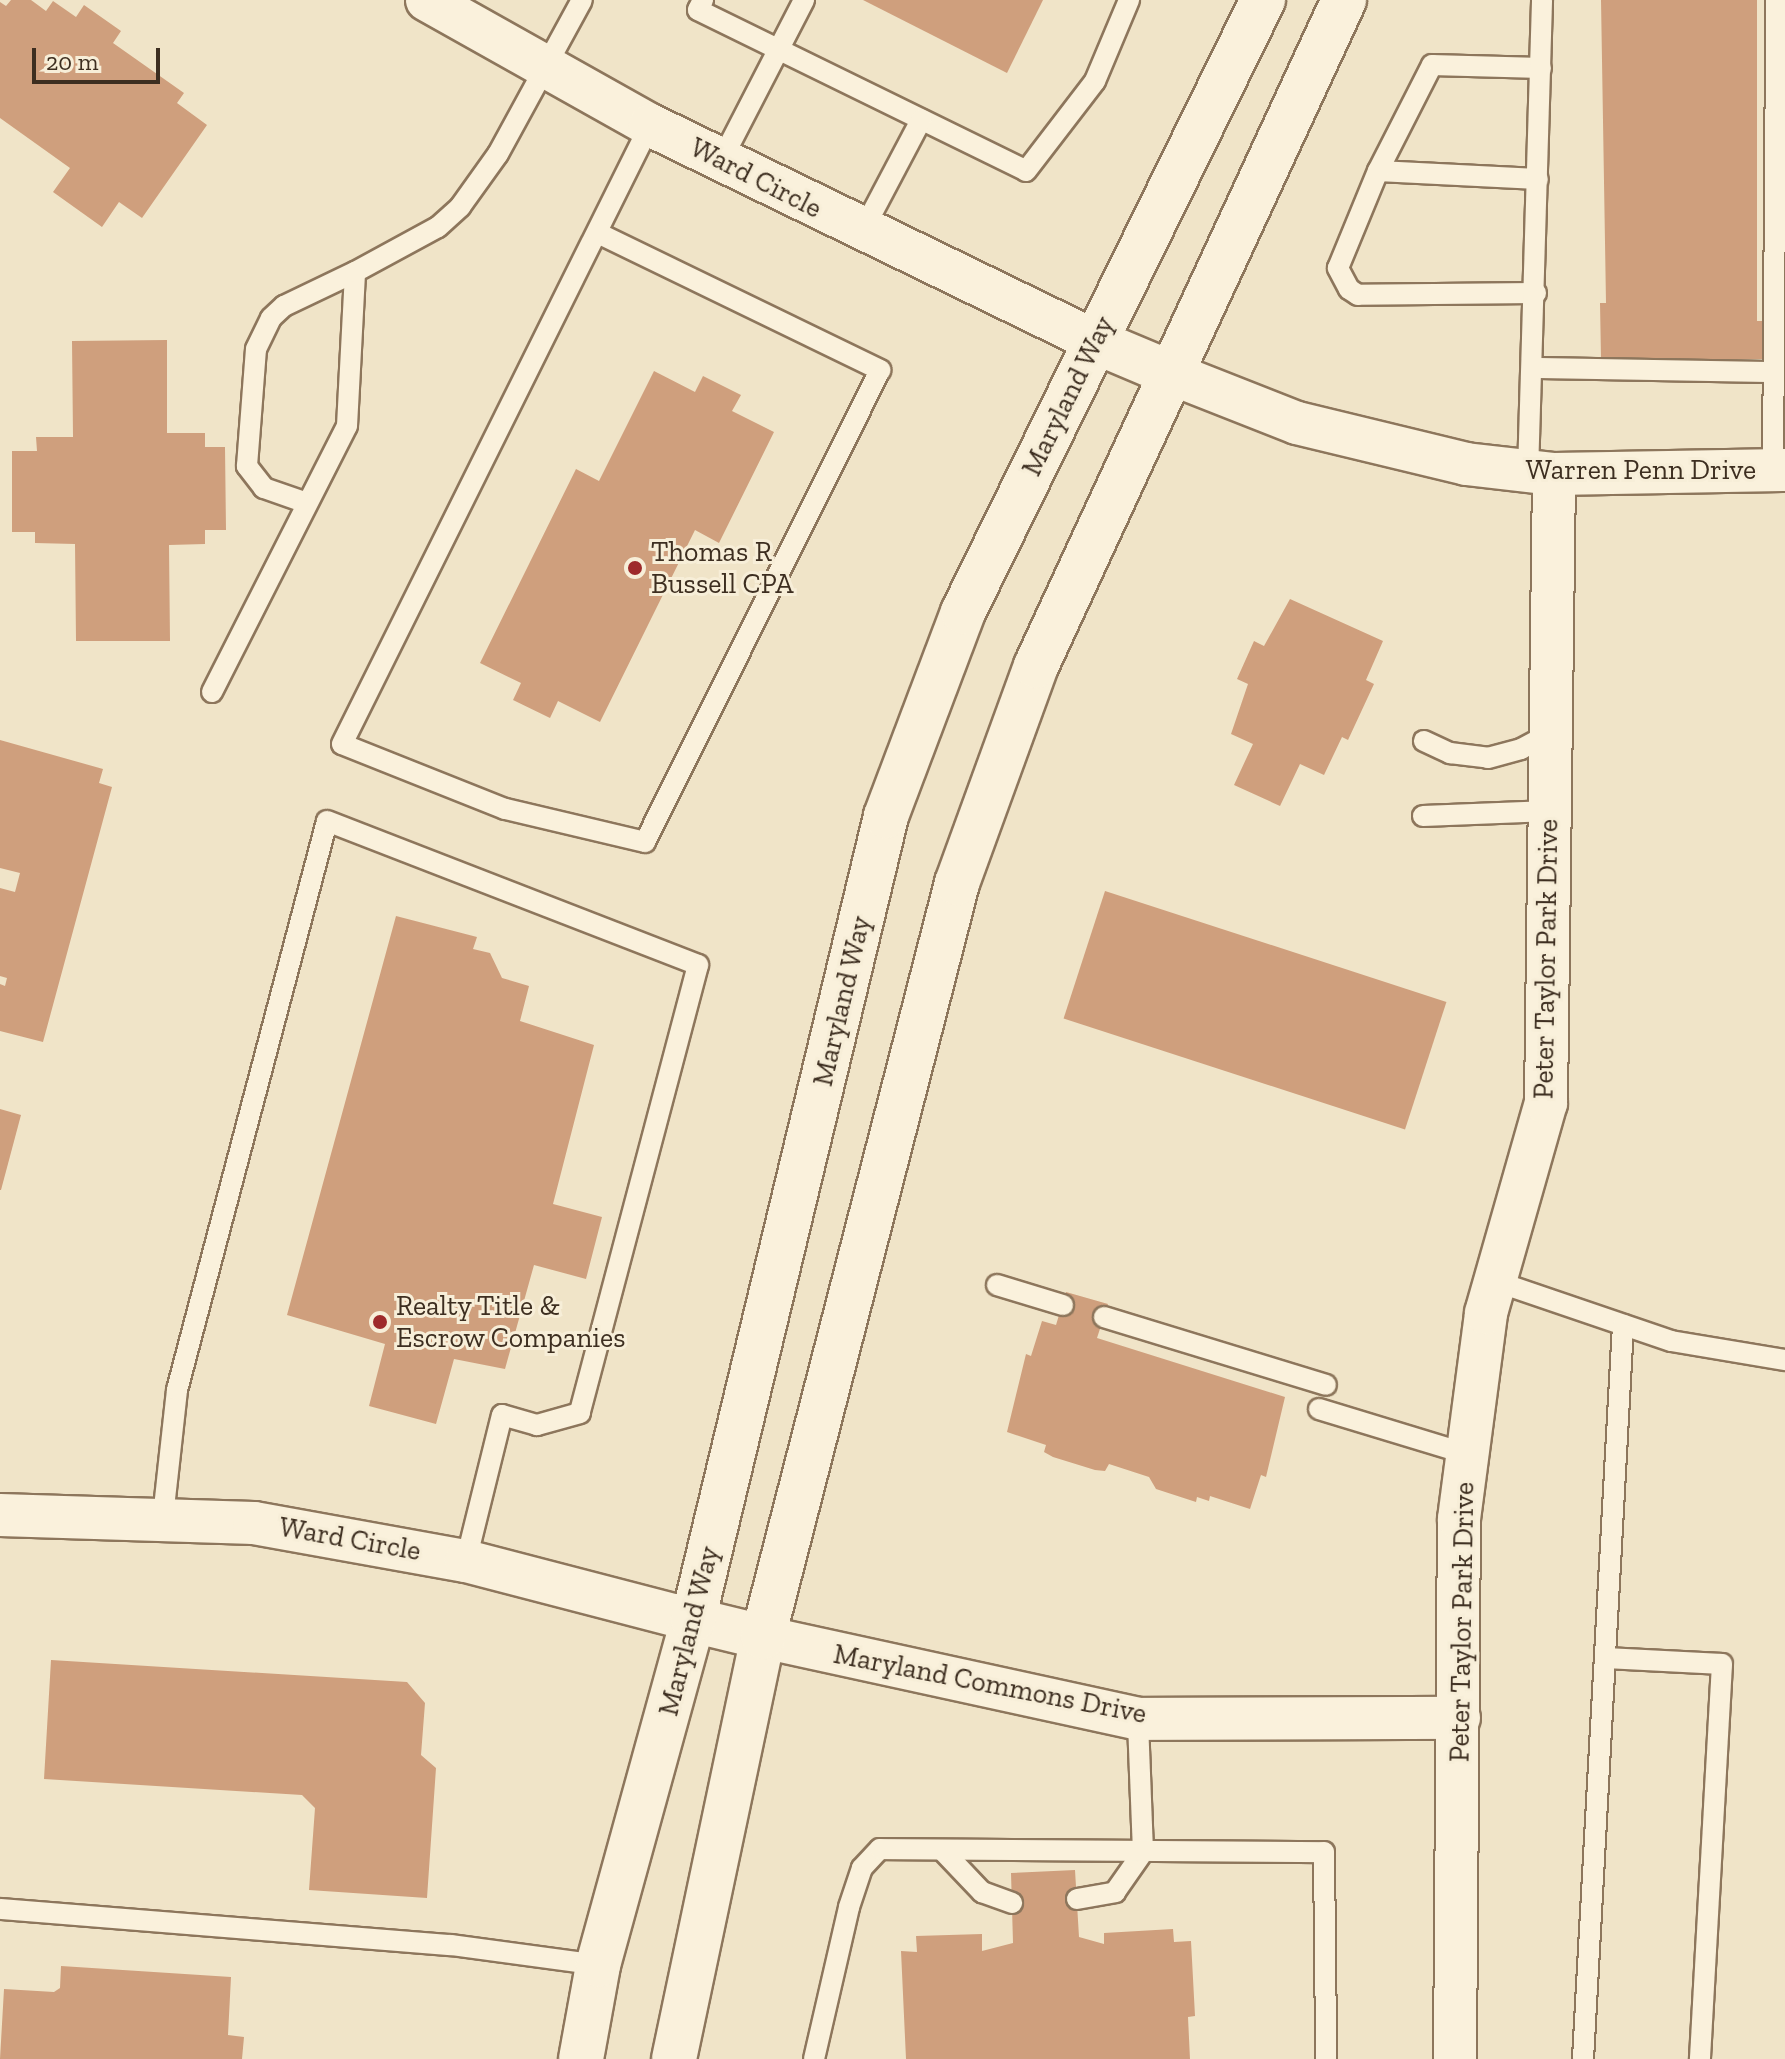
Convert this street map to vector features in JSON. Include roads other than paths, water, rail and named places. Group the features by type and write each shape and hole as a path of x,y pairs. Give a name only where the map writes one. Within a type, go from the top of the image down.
{"main road":[{"name":"Maryland Way","path":"581,2059 598,1965 693,1620 886,816 963,612 1263,0"},
{"path":"674,2059 763,1637 957,883 1036,666 1175,375 1344,0"},
{"path":"1094,341 1175,375"},
{"path":"693,1620 763,1637"}],"street":[{"name":"Ward Circle","path":"427,0 545,69 650,125 862,232 1094,341"},
{"name":"Warren Penn Drive","path":"1175,375 1297,423 1374,445 1541,473 1779,470"},
{"name":"Peter Taylor Park Drive","path":"1455,2059 1459,1519 1495,1281 1546,1103 1551,733 1541,473"},
{"name":"Ward Circle","path":"0,1515 163,1517 254,1523 466,1561 693,1620"},
{"name":"Maryland Commons Drive","path":"763,1637 1138,1719 1459,1718"}],"lane":[{"path":"307,503 271,493 247,466 256,349 271,318 284,306 438,227 460,207 498,154 582,0"},
{"path":"703,0 698,10 1026,171 1095,81 1129,0"},
{"path":"721,161 804,0"},
{"path":"1541,473 1535,368 1542,0"},
{"path":"1776,0 1772,372 1779,470"},
{"path":"1536,293 1358,295 1349,289 1338,268 1340,255 1378,171 1432,65 1541,68"},
{"path":"862,232 921,120"},
{"path":"598,233 880,370 645,842 505,809 342,744 650,125"},
{"path":"1378,171 1538,179"},
{"path":"212,692 347,426 355,272"},
{"path":"1535,368 1772,372"},
{"path":"1424,741 1450,753 1488,758 1521,749 1551,733"},
{"path":"1423,816 1550,811"},
{"path":"163,1517 177,1390 327,821 698,965 580,1413 537,1425 502,1415 466,1561"},
{"path":"1495,1281 1623,1325 1716,1352 1785,1360"},
{"path":"997,1285 1063,1305"},
{"path":"1104,1317 1326,1385"},
{"path":"1583,2059 1623,1325"},
{"path":"1319,1409 1467,1454"},
{"path":"1606,1658 1722,1664 1700,2059"},
{"path":"1077,1899 1115,1892 1143,1852 1138,1719"},
{"path":"814,2059 862,1868 880,1849 1324,1852 1326,2059"},
{"path":"943,1851 982,1892 1012,1903"},
{"path":"0,1909 451,1945 598,1965"}],"place":[{"name":"Thomas R Bussell CPA","path":"635,568"},
{"name":"Realty Title & Escrow Companies","path":"380,1322"}]}
